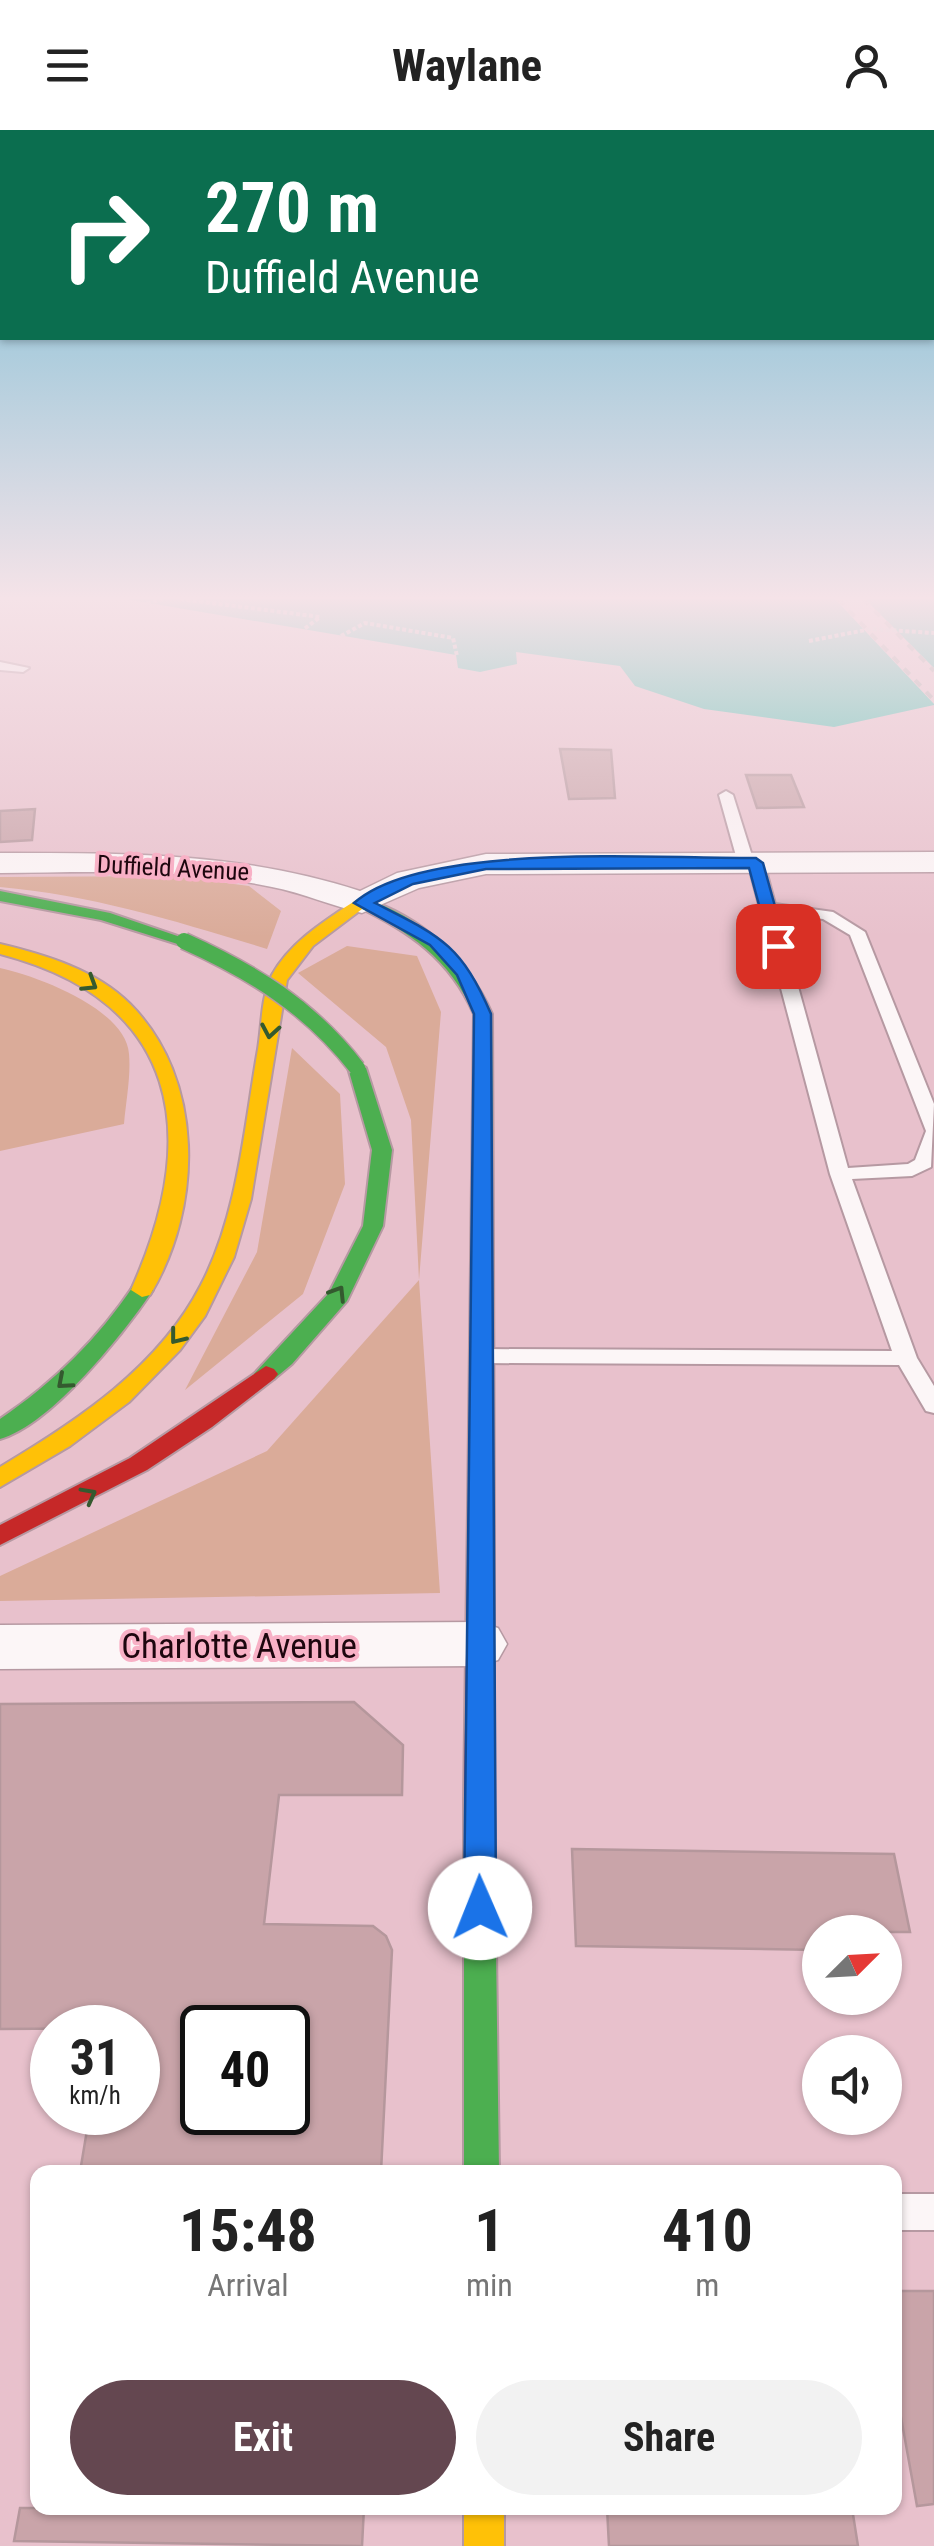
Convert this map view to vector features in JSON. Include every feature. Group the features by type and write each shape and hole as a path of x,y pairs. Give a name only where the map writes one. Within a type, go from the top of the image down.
{"main road":[{"path":"0,896 92,913 184,942 233,963 298,1002 339,1041 357,1068 378,1115 384,1167 378,1205 365,1245 330,1306 292,1352 202,1428 108,1486 0,1536"},
{"path":"0,1478 59,1443 129,1389 168,1348 211,1287 234,1230 280,975 307,941 362,903 436,941 465,974 482,1014 484,1356 478,1644 482,2165"},
{"path":"0,948 45,961 83,978 139,1024 157,1052 168,1082 178,1150 167,1228 142,1291 90,1358 44,1400 0,1431"},
{"path":"484,2515 484,2546"}],"street":[{"path":"362,903 409,880 486,864 934,862"},
{"name":"Duffield Avenue","path":"0,863 220,866 299,880 362,903"},
{"name":"Charlotte Avenue","path":"0,1648 478,1644"}],"lane":[{"path":"726,794 768,908 840,1174 906,1358 934,1405"},
{"path":"768,908 827,916 856,932 934,1131 924,1163 912,1170 840,1174"},
{"path":"484,1356 906,1358"},
{"path":"902,2212 934,2212"}],"shaded area":[{"path":"724,712 903,712 834,727"},
{"path":"173,876 249,886 281,911 267,949 102,903 0,887 0,877"},
{"path":"347,946 417,956 441,1012 419,1280 411,1120 386,1047 298,973"},
{"path":"0,968 77,997 113,1023 129,1054 124,1124 0,1151"},
{"path":"292,1048 340,1094 345,1184 303,1294 185,1390 257,1252"},
{"path":"419,1280 440,1593 0,1601 0,1576 267,1451"}],"building":[{"path":"560,749 611,750 615,798 569,799"},
{"path":"746,775 791,775 804,807 757,808"},
{"path":"35,809 32,840 0,842 0,811"},
{"path":"354,1702 403,1745 402,1795 279,1795 264,1924 373,1926 386,1936 392,1950 381,2165 81,2165 86,2135 160,2135 160,2005 30,2005 30,2029 0,2029 0,1704"},
{"path":"572,1849 894,1854 910,1932 902,1932 902,1915 802,1915 802,1950 576,1946"},
{"path":"902,2291 934,2291 934,2504 917,2506 902,2423"},
{"path":"20,2508 30,2508 30,2515 364,2515 362,2546 14,2541"},
{"path":"607,2515 853,2515 858,2546 609,2546"}],"traffic: fast":[{"path":"0,896 104,916 184,941"},
{"path":"362,903 435,946 463,975 483,1014 481,1508"},
{"path":"184,941 280,992 321,1026 357,1068"},
{"path":"266,1374 339,1296 373,1226 382,1150 357,1068"},
{"path":"0,1431 79,1368 113,1331 142,1290"},
{"path":"479,1801 482,2165"}],"traffic: slow":[{"path":"0,1478 61,1440 120,1396 172,1345 194,1316 224,1257 241,1199 278,980 308,942 362,903"},
{"path":"0,949 66,971 111,997 149,1038 166,1071 176,1107 176,1182 169,1220 142,1290"},
{"path":"484,2515 484,2546"}],"traffic: jam":[{"path":"0,1536 139,1464 204,1422 266,1374"},
{"path":"479,1801 481,1508"}],"route":[{"path":"480,1908 478,1644 484,1356 484,1029 478,999 456,961 421,930 362,903 409,880 486,864 756,863 778,946"}]}
